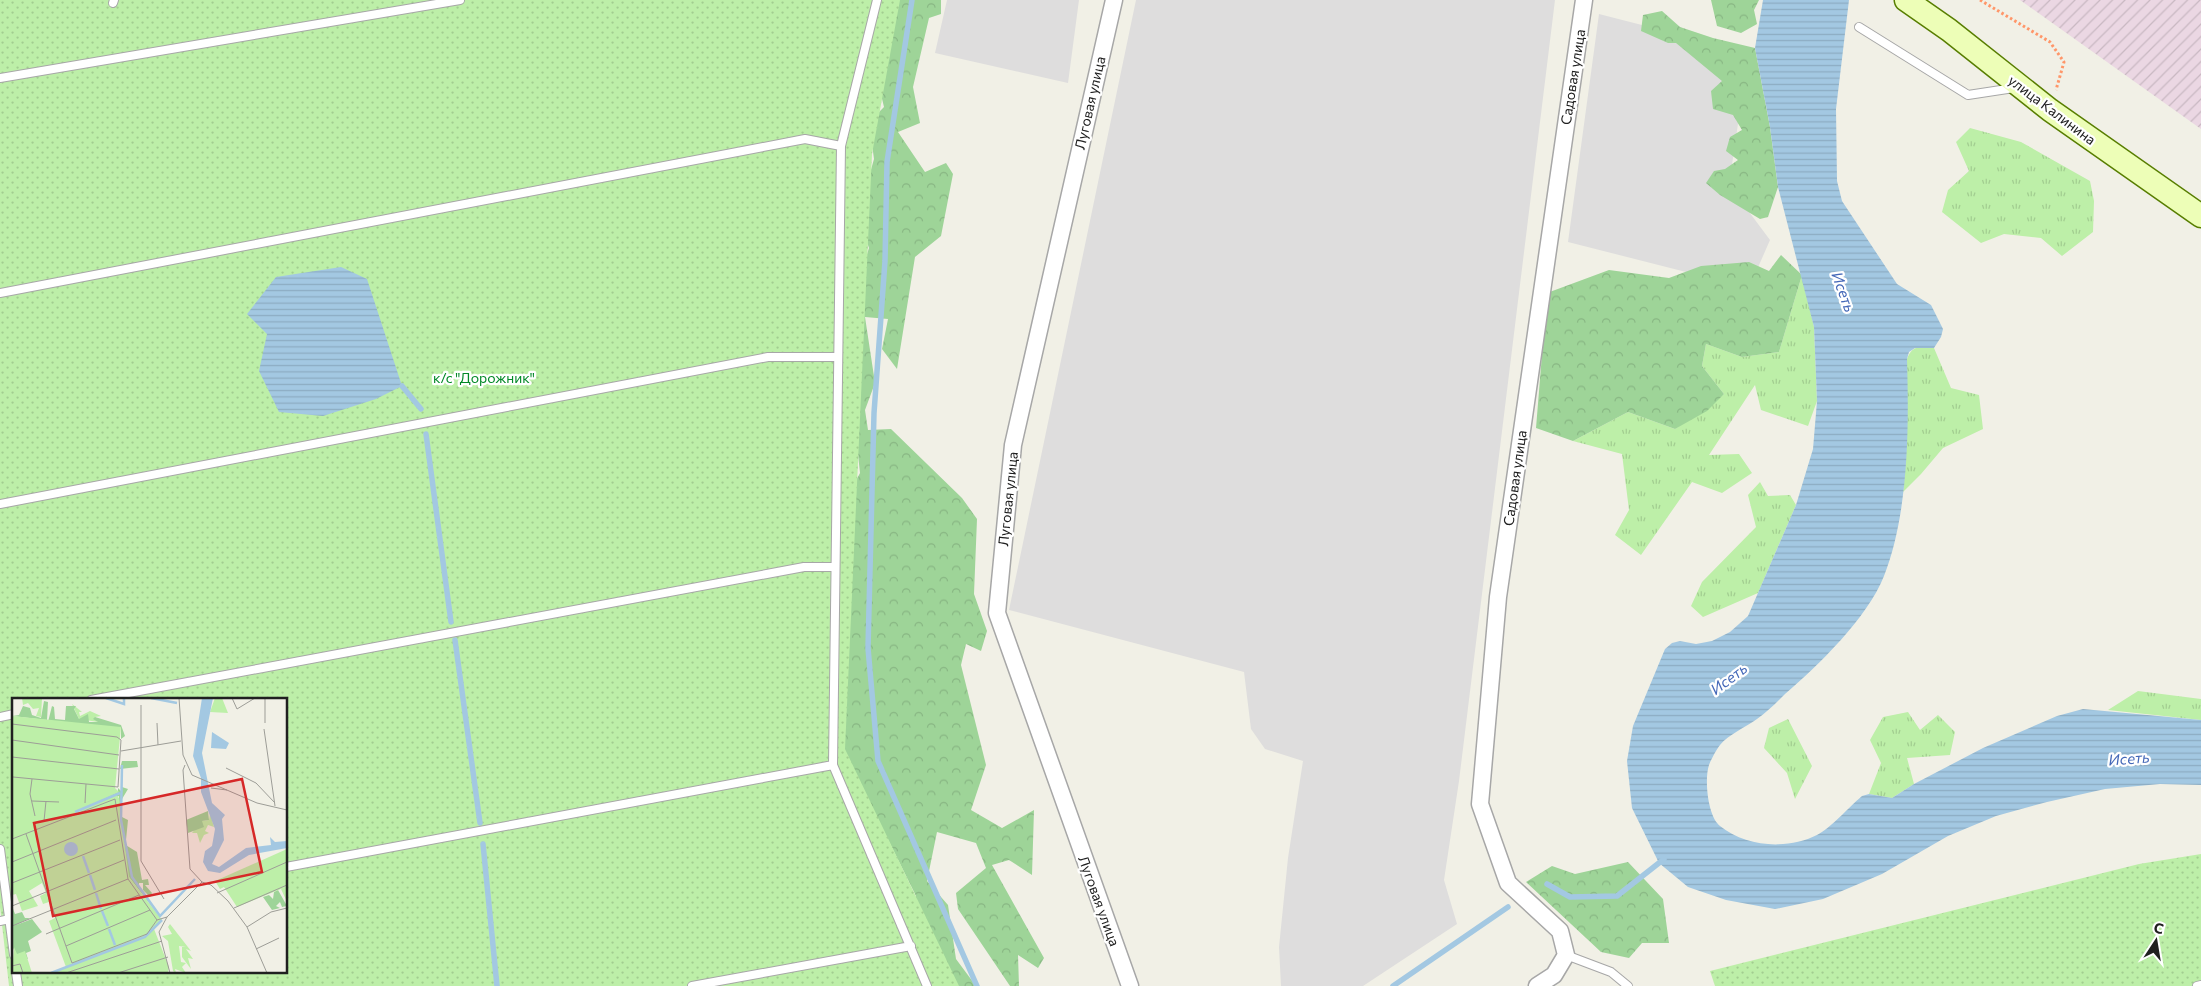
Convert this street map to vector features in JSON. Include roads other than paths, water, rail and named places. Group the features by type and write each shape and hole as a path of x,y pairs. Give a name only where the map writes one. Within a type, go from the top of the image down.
{"main road":[{"name":"улица Калинина","path":"1906,0 1949,30 2050,110 2201,216"}],"street":[{"name":"Луговая улица","path":"1114,0 1013,445 997,613 1130,986"},
{"name":"Садовая улица","path":"1566,955 1560,931 1508,883 1480,804 1498,597 1584,0"},
{"path":"1537,986 1554,975 1566,955"}],"lane":[{"path":"0,78 460,0"},
{"path":"877,0 841,146 833,765 927,986"},
{"path":"1859,27 1968,95 2021,87"},
{"path":"0,293 805,139 841,146"},
{"path":"0,504 768,356 838,357"},
{"path":"102,698 804,567 835,567"},
{"path":"288,867 833,765"},
{"path":"0,849 11,919 0,921"},
{"path":"692,986 911,946"},
{"path":"1566,955 1611,972 1628,986"},
{"path":"2197,986 2201,985"}],"water":[{"name":"Исеть","path":"1763,0 1849,0 1836,109 1837,181 1842,201 1897,284 1931,305 1943,329 1941,337 1934,348 1915,348 1909,352 1907,359 1908,413 1903,497 1892,551 1877,592 1841,640 1812,670 1768,710 1723,741 1718,747 1709,765 1707,780 1708,798 1716,821 1730,833 1754,842 1767,844 1793,843 1822,832 1862,796 1869,794 1892,798 1914,784 1983,748 2057,716 2083,709 2201,720 2201,785 2160,784 2105,789 1996,816 1948,836 1882,874 1823,899 1775,909 1726,900 1688,887 1659,863 1632,808 1627,761 1633,726 1665,649 1672,643 1680,641 1696,644 1712,641 1730,632 1748,616 1796,505 1813,449 1817,401 1814,327 1778,187 1770,127 1755,48"},
{"path":"341,267 367,279 402,386 376,399 323,416 279,412 259,371 267,334 247,314 276,277"}],"waterway":[{"path":"912,0 887,162 885,261 874,413 868,648 878,761 977,986"},
{"path":"402,386 421,409"},
{"path":"426,434 451,622"},
{"path":"455,640 480,823"},
{"path":"483,844 497,986"},
{"path":"1547,884 1570,897 1617,896 1664,859"},
{"path":"1393,986 1508,907"}],"park label":[{"name":"к/с \"Дорожник\"","path":"484,378"}]}
